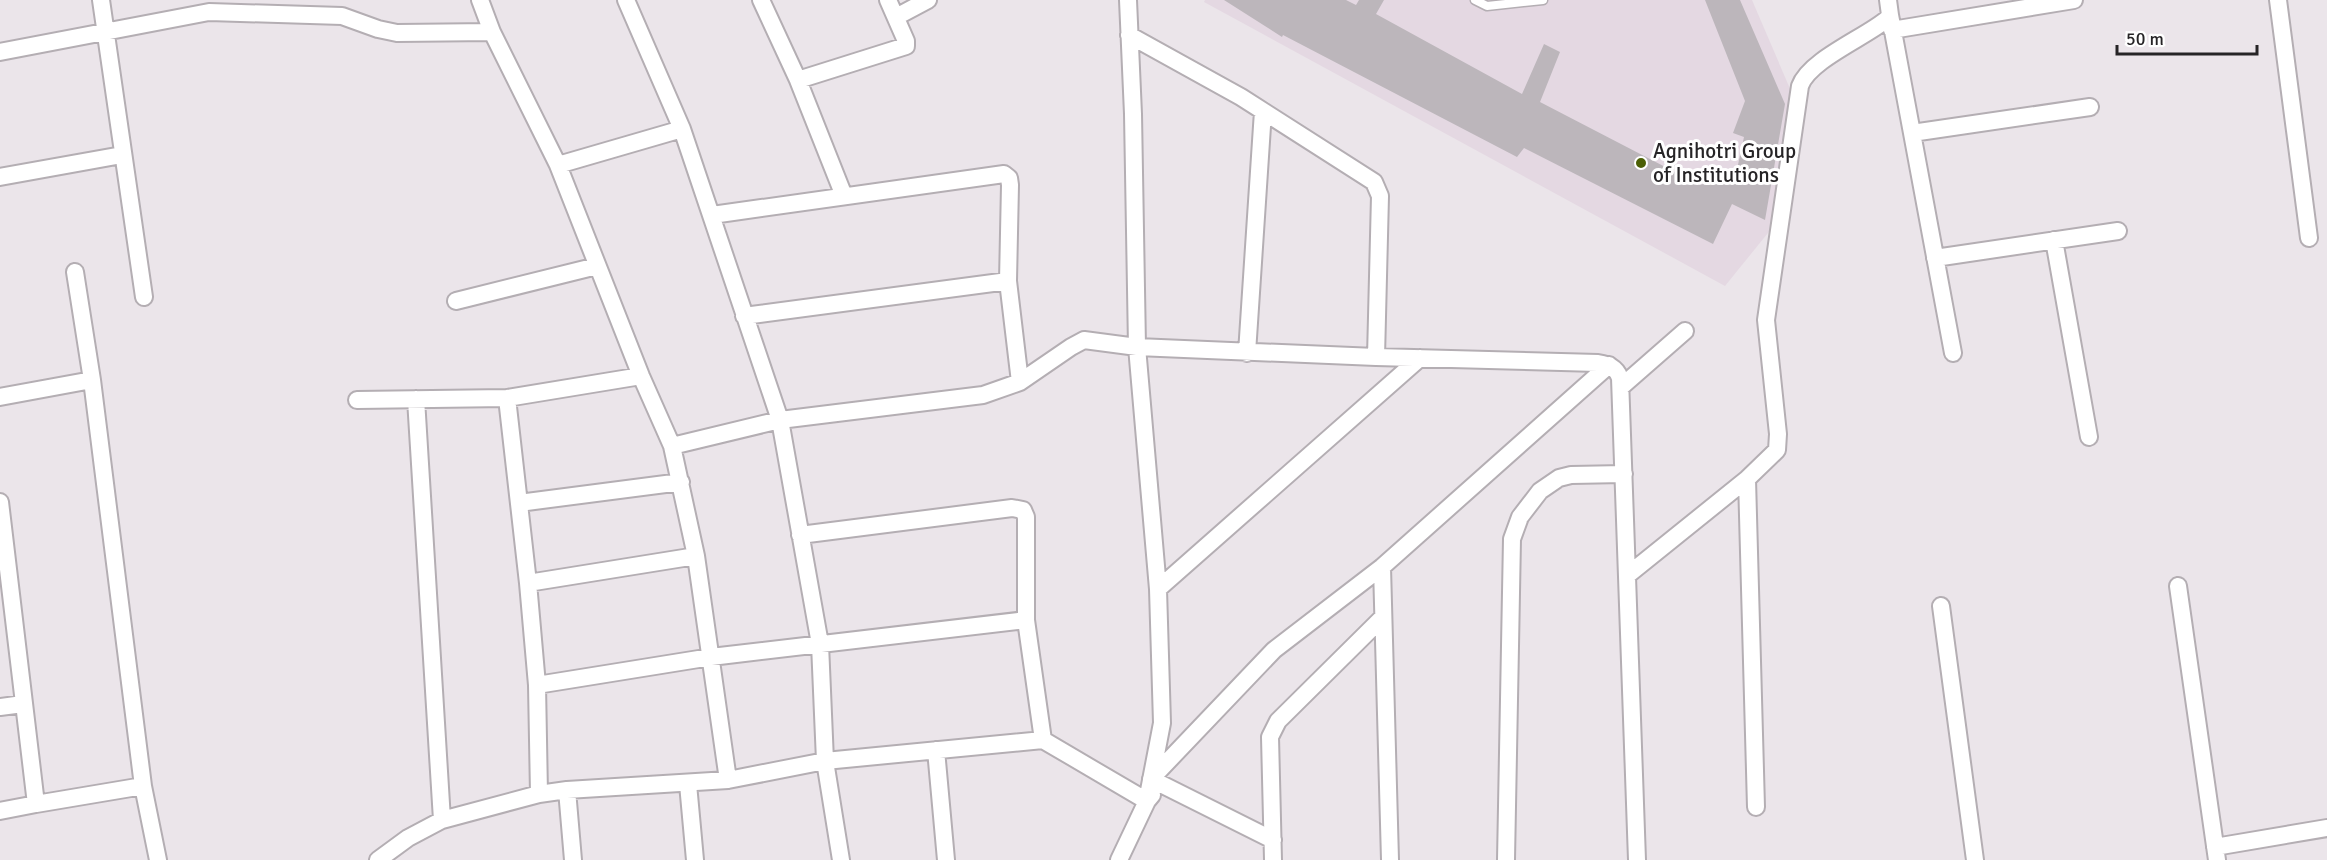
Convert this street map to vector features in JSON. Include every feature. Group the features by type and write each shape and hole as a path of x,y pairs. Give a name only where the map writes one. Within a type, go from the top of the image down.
{"street":[{"path":"101,0 144,297"},
{"path":"480,0 492,32 558,165 641,376 672,446 696,556 728,780"},
{"path":"626,0 682,129 780,420 820,644 825,761 841,860"},
{"path":"761,0 798,80 844,196"},
{"path":"798,80 906,46 897,17 888,0"},
{"path":"897,17 928,0"},
{"path":"1128,0 1133,114 1137,347 1158,589 1162,723 1160,784"},
{"path":"1629,574 1747,479 1773,455 1778,444 1766,320 1800,86 1805,76 1835,52 1882,23 1890,15 2074,0"},
{"path":"2278,0 2309,238"},
{"path":"0,52 209,12 342,16 397,33 492,32"},
{"path":"1890,15 1953,353"},
{"path":"1129,35 1263,111 1368,177 1378,188 1376,357"},
{"path":"1912,133 2090,107"},
{"path":"1247,353 1263,111"},
{"path":"558,165 682,129"},
{"path":"0,177 122,155"},
{"path":"712,215 1004,174 1009,178 1010,185 1008,281 1020,382"},
{"path":"1935,258 2118,231"},
{"path":"2054,240 2089,437"},
{"path":"456,301 597,266"},
{"path":"75,272 92,380 143,786 158,860"},
{"path":"744,316 1008,281"},
{"path":"1621,387 1685,331"},
{"path":"672,446 780,420 973,398 1020,382 1084,340 1137,347 1247,353 1609,365 1617,371 1621,387 1637,860"},
{"path":"1158,589 1420,358"},
{"path":"1119,860 1147,801 1274,650 1382,572 1609,365"},
{"path":"357,400 507,398 641,376"},
{"path":"0,397 92,380"},
{"path":"507,398 537,685 539,794"},
{"path":"416,399 442,820"},
{"path":"1506,860 1512,539 1520,517 1540,491 1559,478 1571,475 1624,474"},
{"path":"1747,479 1756,807"},
{"path":"519,503 681,482"},
{"path":"0,508 36,804"},
{"path":"800,535 1023,510 1026,517 1026,620 1043,740"},
{"path":"528,583 696,556"},
{"path":"1382,572 1390,860"},
{"path":"2178,586 2216,854 2327,828"},
{"path":"1941,606 1975,860"},
{"path":"1273,860 1270,737 1278,721 1383,613"},
{"path":"537,685 711,657 1026,620"},
{"path":"0,707 23,704"},
{"path":"378,860 408,838 442,820 539,794 567,790 728,780 825,761 1043,740 1147,801"},
{"path":"936,750 946,860"},
{"path":"688,784 695,860"},
{"path":"1160,784 1273,840"},
{"path":"0,811 143,786"},
{"path":"567,790 573,860"}],"lane":[{"path":"1475,0 1486,6 1543,0"}],"shaded area":[{"name":"Agnihotri Group of Institutions","path":"1205,0 1752,0 1794,98 1772,228 1725,286 1204,2"}],"building":[{"path":"1224,0 1346,0 1356,5 1359,0 1384,0 1376,14 1522,94 1544,44 1560,52 1540,102 1700,185 1736,174 1744,137 1733,133 1745,101 1705,0 1740,0 1785,104 1765,220 1732,204 1713,244 1524,148 1517,157 1283,35 1282,37"}],"place":[{"name":"Agnihotri Group of Institutions","path":"1641,163"}]}
